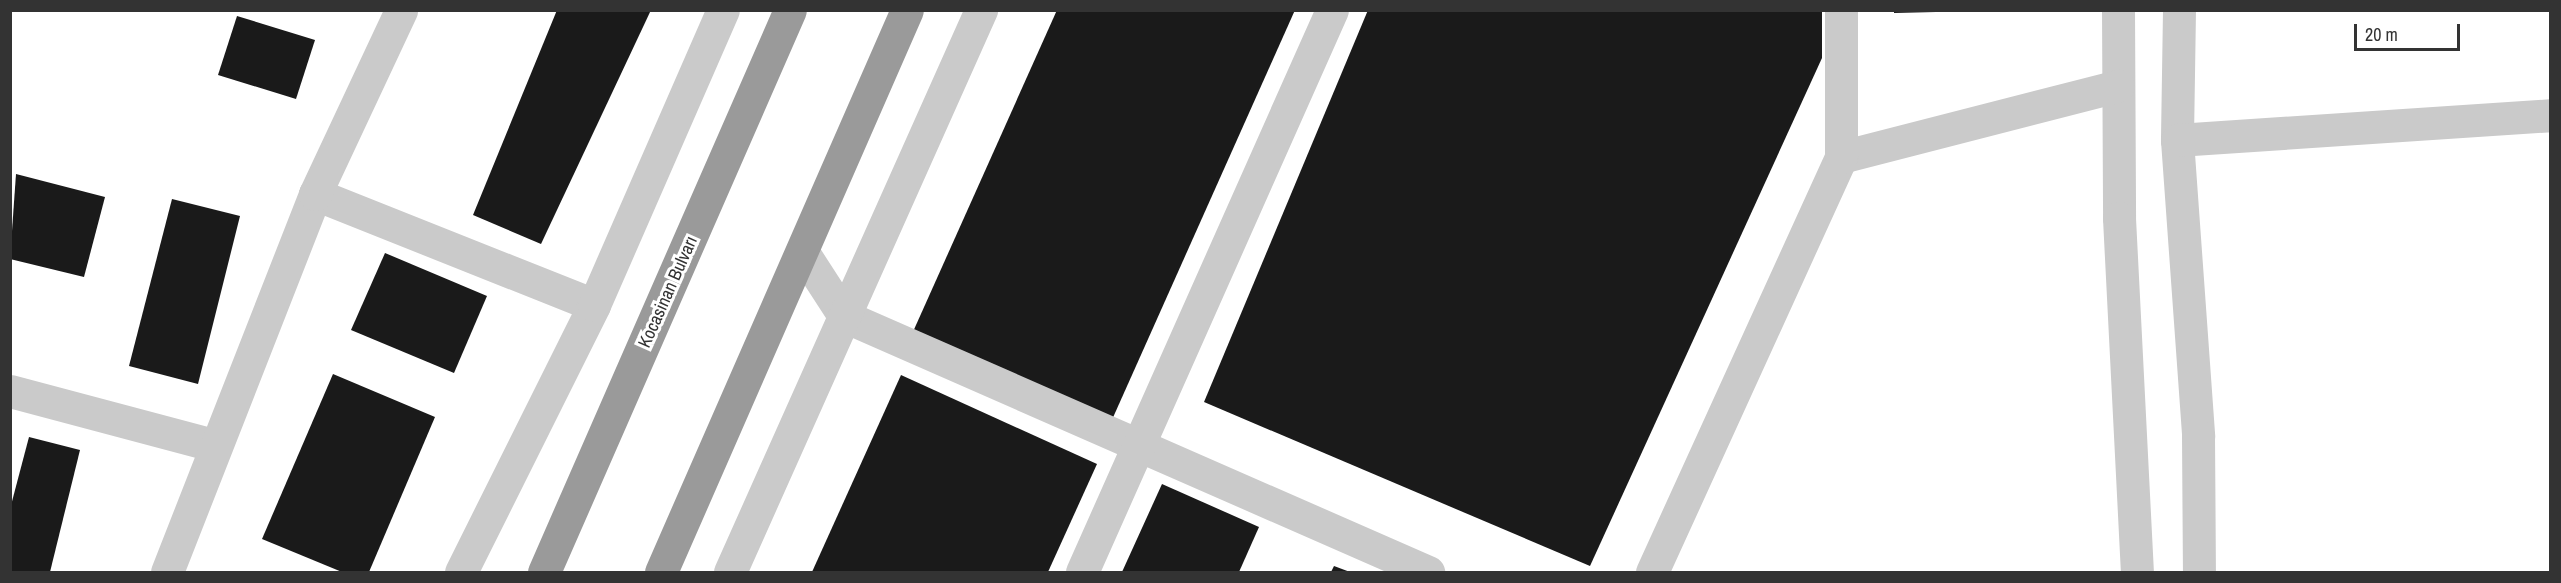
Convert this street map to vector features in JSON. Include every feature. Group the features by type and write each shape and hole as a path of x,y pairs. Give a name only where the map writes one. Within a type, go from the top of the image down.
{"highway":[{"name":"Kocasinan Bulvarı","path":"544,573 790,10"},
{"path":"661,573 907,10"}],"street":[{"path":"167,573 315,194 401,10"},
{"path":"461,573 594,305 723,10"},
{"path":"730,573 981,10"},
{"path":"1082,573 1332,10"},
{"path":"1652,573 1841,157 1841,10"},
{"path":"2118,10 2119,218 2136,573"},
{"path":"2180,10 2177,140 2198,436 2199,573"},
{"path":"1841,157 2118,86"},
{"path":"2177,140 2550,115"},
{"path":"315,194 594,305"},
{"path":"802,251 844,316 1137,448 1428,573"},
{"path":"10,391 216,446"}],"building":[{"path":"557,10 651,10 541,244 473,215"},
{"path":"1057,10 1295,10 1111,422 912,334"},
{"path":"1368,10 1822,10 1822,58 1590,566 1204,402"},
{"path":"1894,10 1936,10 1936,12 1894,13"},
{"path":"237,16 315,40 296,99 218,75"},
{"path":"16,174 105,197 84,277 10,259"},
{"path":"172,199 240,216 198,384 129,366"},
{"path":"385,253 487,296 454,373 351,330"},
{"path":"333,374 435,417 369,572 342,572 262,539"},
{"path":"901,375 1097,464 1048,572 812,572"},
{"path":"29,437 80,450 50,572 10,572 10,509"},
{"path":"1162,484 1259,527 1239,572 1122,572"},
{"path":"1334,566 1350,572 1331,572"}]}
